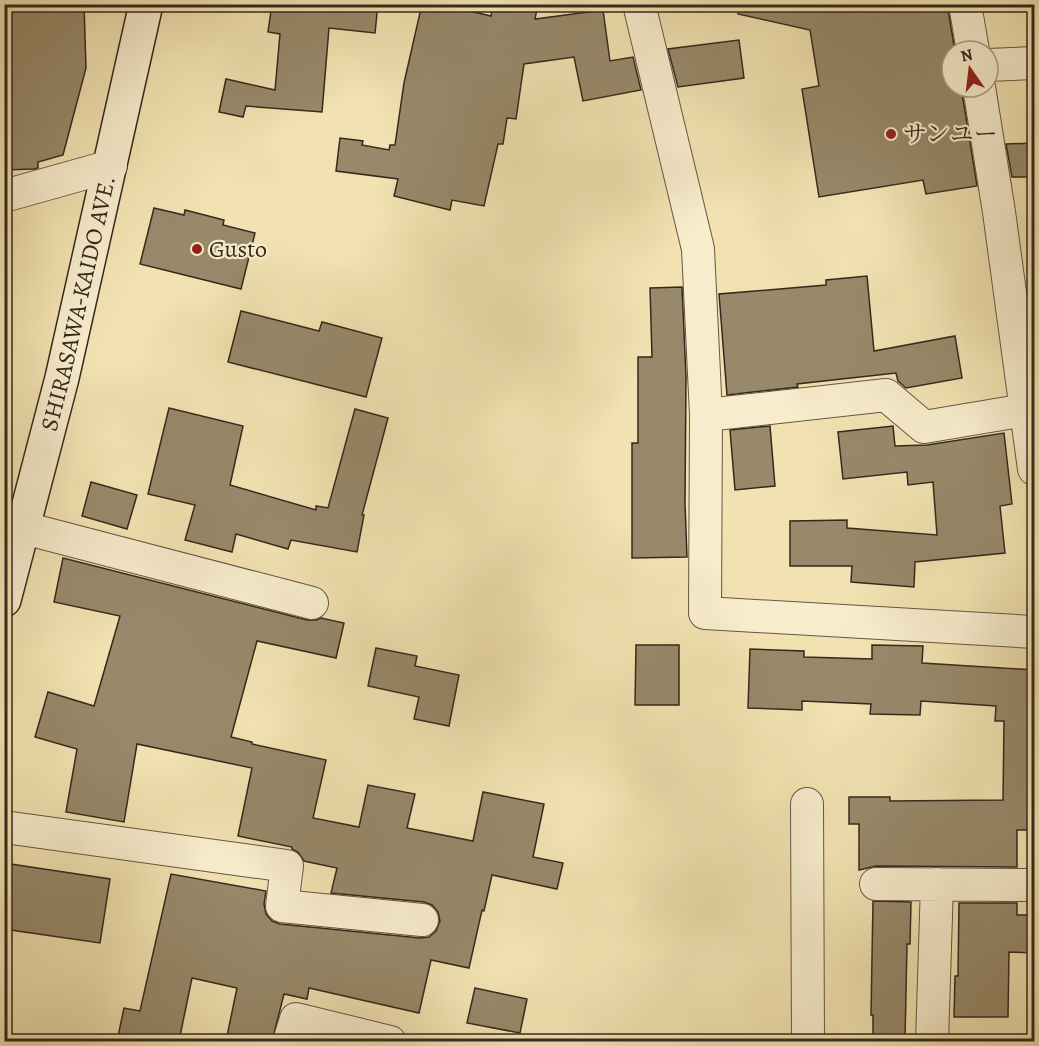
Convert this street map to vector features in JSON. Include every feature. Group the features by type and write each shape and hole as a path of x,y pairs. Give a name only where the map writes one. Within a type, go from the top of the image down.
{"main road":[{"name":"SHIRASAWA-KAIDO AVE.","path":"4,600 62,378 146,4"}],"street":[{"path":"639,4 698,249 706,416 705,613 1035,632"},
{"path":"965,4 971,39"},
{"path":"1000,64 1035,63"},
{"path":"981,99 1035,469"},
{"path":"4,196 111,166"},
{"path":"706,416 886,394 924,427 1026,410"},
{"path":"24,528 312,603"},
{"path":"807,804 808,1041"},
{"path":"4,827 286,866 282,906 422,920"},
{"path":"876,884 1035,885"},
{"path":"932,1041 937,884"},
{"path":"289,1041 296,1019 390,1041"}],"building":[{"path":"4,4 84,4 86,68 63,155 38,162 38,168 34,169 4,170"},
{"path":"272,4 378,4 375,33 329,28 322,112 246,106 243,117 219,112 226,79 275,90 280,34 268,32"},
{"path":"422,4 440,4 491,16 493,4 538,4 535,19 603,10 610,61 633,57 641,90 583,101 574,57 524,64 516,119 507,118 503,144 498,144 484,206 452,200 450,210 394,196 398,179 336,171 340,138 363,141 362,145 389,150 390,145 395,145 404,83"},
{"name":"サンユー","path":"739,4 947,4 953,39 940,39 940,99 963,99 977,186 926,194 923,180 819,197 802,89 819,86 810,30 738,14"},
{"path":"739,40 744,78 678,87 668,49"},
{"path":"1035,143 1035,177 1012,177 1006,144"},
{"name":"Gusto","path":"154,208 184,215 185,210 224,220 223,225 255,233 241,289 140,264"},
{"path":"867,276 874,351 955,336 962,378 906,388 898,381 896,373 797,384 798,387 727,395 719,294 826,285 826,280"},
{"path":"682,287 686,377 687,557 632,558 632,443 638,443 638,357 652,357 650,288"},
{"path":"241,311 319,331 322,322 382,338 366,397 228,362"},
{"path":"169,408 243,426 230,485 316,510 316,506 328,508 355,409 388,418 362,515 364,515 357,552 291,540 288,549 236,534 232,552 185,540 195,505 148,494"},
{"path":"770,426 775,486 735,490 730,430"},
{"path":"893,426 895,446 927,445 1004,433 1012,504 1000,506 1005,553 915,562 914,587 851,582 852,566 790,566 790,521 847,520 847,528 937,535 933,482 908,485 907,472 843,479 838,432"},
{"path":"91,482 137,495 127,529 82,516"},
{"path":"63,558 307,620 321,618 344,623 336,658 257,641 231,737 252,742 252,744 326,760 313,818 359,827 368,785 415,794 407,828 473,841 483,792 544,804 533,857 563,863 557,889 492,875 469,968 431,960 419,1013 309,988 307,999 284,994 272,1041 226,1041 237,988 192,978 179,1041 117,1041 124,1008 140,1011 171,874 266,891 264,904 266,914 272,921 280,924 420,938 429,937 436,931 440,921 438,912 432,905 424,902 331,893 337,868 304,861 292,847 238,836 252,768 137,744 124,822 66,812 77,749 35,737 48,692 94,706 120,616 54,602"},
{"path":"636,645 679,645 679,705 635,705"},
{"path":"872,645 923,646 922,663 1035,670 1035,830 1017,830 1017,867 876,866 859,870 859,824 849,824 849,797 890,797 890,801 1003,800 1004,721 995,721 996,706 921,701 920,715 870,714 871,704 802,701 802,710 748,708 750,649 804,651 804,657 872,659"},
{"path":"376,648 417,656 415,666 459,675 449,726 414,719 419,697 368,686"},
{"path":"4,863 110,879 100,943 4,929"},
{"path":"873,901 911,902 910,944 907,944 905,1041 873,1041 873,1015 871,1015"},
{"path":"959,903 1017,903 1017,915 1035,915 1035,953 1009,952 1008,1017 954,1017 955,976 958,976"},
{"path":"475,988 527,999 520,1033 467,1023"}],"place":[{"name":"サンユー","path":"891,134"},
{"name":"Gusto","path":"197,249"}]}
